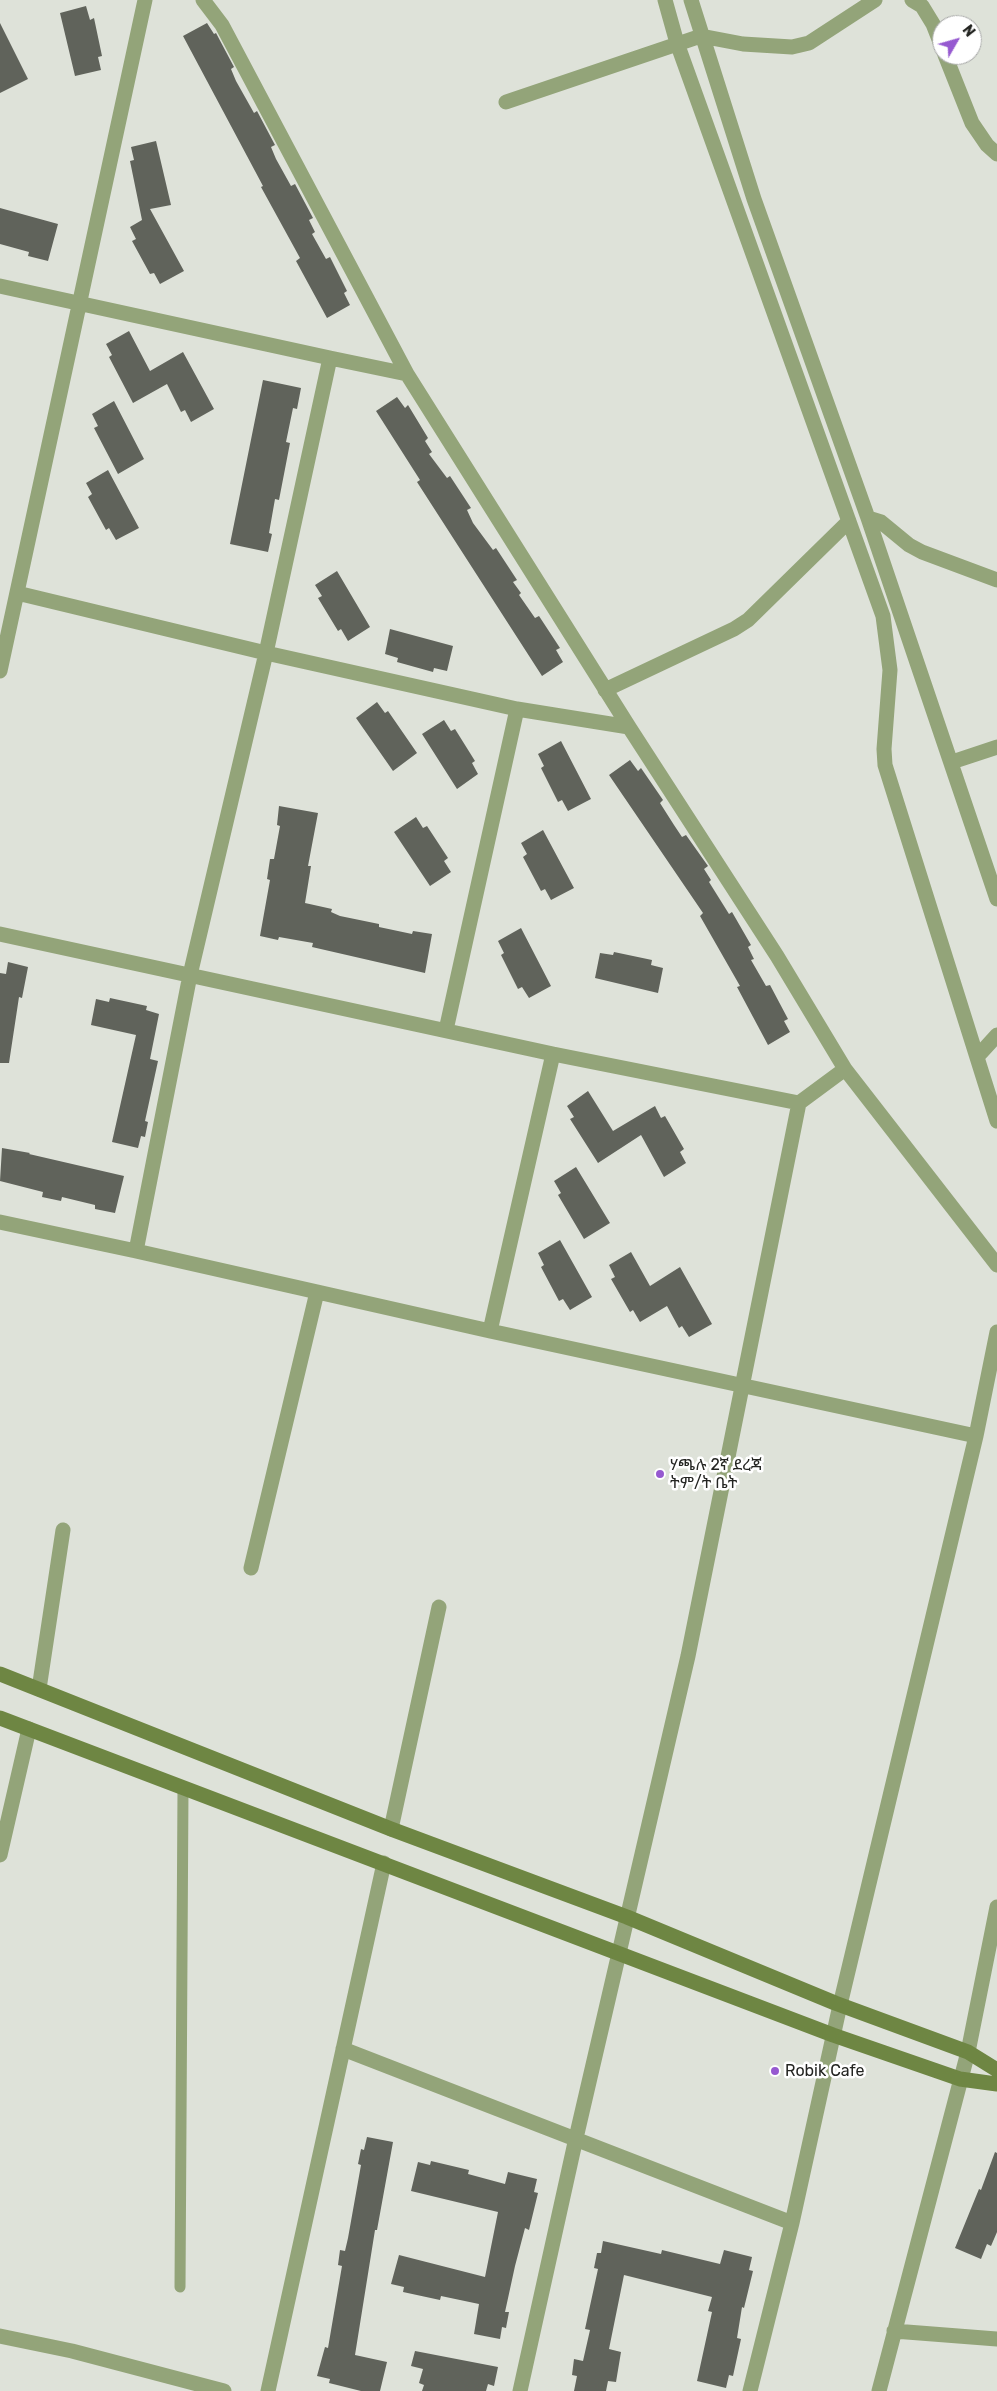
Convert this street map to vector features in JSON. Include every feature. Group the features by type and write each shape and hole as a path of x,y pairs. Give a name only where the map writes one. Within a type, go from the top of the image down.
{"street":[{"path":"0,671 145,0"},
{"path":"203,0 222,25 407,374 605,690 777,956 845,1070 997,1265"},
{"path":"664,0 677,43 882,616 890,670 884,749 885,765 997,1121"},
{"path":"691,0 754,200 868,518 997,899"},
{"path":"506,102 701,36 743,44 792,47 809,43 875,0"},
{"path":"912,0 922,6 932,22"},
{"path":"949,65 972,123 987,145 997,154"},
{"path":"0,286 407,374"},
{"path":"136,1251 190,975 266,653 330,358"},
{"path":"868,518 881,522 909,545 922,552 997,580"},
{"path":"605,690 734,629 748,620 849,521"},
{"path":"17,593 266,653 517,708 629,727"},
{"path":"446,1030 517,708"},
{"path":"952,762 997,747"},
{"path":"0,934 553,1054 799,1103"},
{"path":"977,1057 997,1035"},
{"path":"490,1331 553,1054"},
{"path":"520,2391 576,2138 688,1656 799,1103 845,1070"},
{"path":"0,1222 490,1331 976,1436"},
{"path":"251,1568 317,1292"},
{"path":"750,2391 792,2222 840,2005 976,1436 997,1332"},
{"path":"39,1689 63,1530"},
{"path":"391,1829 439,1607"},
{"path":"0,1674 391,1829 628,1917 840,2005 968,2052 997,2070"},
{"path":"0,1718 833,2035 960,2079 997,2084"},
{"path":"0,1854 29,1729"},
{"path":"268,2391 384,1863"},
{"path":"879,2391 968,2052 997,1907"},
{"path":"343,2049 792,2222"},
{"path":"894,2331 997,2339"},
{"path":"0,2336 72,2351 224,2391"}],"lane":[{"path":"180,2288 183,1789"}],"building":[{"path":"86,6 90,20 94,18 102,56 98,57 101,70 75,76 60,13"},
{"path":"0,23 28,79 0,93"},
{"path":"207,23 214,34 216,33 234,67 231,69 236,81 254,113 257,111 275,145 271,147 276,159 291,186 295,184 313,218 309,220 315,232 312,234 326,259 330,257 347,291 344,293 350,305 327,318 296,261 300,258 183,36"},
{"path":"156,141 171,205 150,209 184,271 160,284 154,273 150,274 132,241 136,239 130,227 142,220 130,161 134,160 131,147"},
{"path":"0,208 58,224 48,261 28,256 29,252 0,244"},
{"path":"129,331 150,371 183,352 214,409 191,422 185,410 181,412 167,384 133,403 109,357 112,355 106,344"},
{"path":"263,380 301,388 297,409 293,408 286,442 290,443 279,500 275,499 269,533 272,534 268,552 230,544"},
{"path":"397,397 405,408 408,405 428,438 425,441 432,452 429,454 447,478 450,476 471,508 467,510 473,523 493,550 496,548 517,580 513,582 521,593 519,595 535,618 539,616 560,648 556,650 563,662 542,676 417,482 420,480 376,411"},
{"path":"114,401 144,459 118,474 94,428 98,426 92,414"},
{"path":"108,470 139,528 116,540 109,528 106,530 88,497 92,494 86,483"},
{"path":"337,571 370,627 348,641 341,629 338,631 318,598 322,596 315,585"},
{"path":"390,629 453,646 447,671 434,668 433,672 397,662 398,658 385,654"},
{"path":"377,702 385,713 388,711 417,753 393,771 356,718"},
{"path":"444,720 451,731 455,729 475,761 472,763 478,774 457,789 422,734"},
{"path":"561,741 591,799 568,811 562,800 558,802 541,768 544,766 538,754"},
{"path":"630,760 638,771 641,768 663,800 660,803 682,837 686,835 708,866 704,869 711,880 709,882 729,914 732,912 751,945 748,947 754,959 751,960 766,986 770,985 788,1019 784,1021 790,1032 768,1045 737,987 740,986 700,916 703,913 609,775"},
{"path":"279,806 318,813 308,866 311,866 305,903 332,909 331,912 340,916 379,924 379,927 412,934 413,931 432,934 425,973 312,947 313,943 279,937 278,940 260,936 270,880 267,879 270,859 274,859 280,826 277,825"},
{"path":"416,817 423,828 427,826 448,858 444,861 451,872 430,886 394,832"},
{"path":"543,830 574,888 551,900 545,889 541,891 523,857 527,854 521,843"},
{"path":"521,928 551,986 529,998 522,987 518,989 501,955 504,953 498,941"},
{"path":"614,952 652,960 651,965 663,968 658,993 595,978 600,953 613,955"},
{"path":"8,962 28,967 22,998 19,997 9,1063 0,1063 0,973 6,974"},
{"path":"110,998 147,1006 146,1010 159,1014 150,1059 158,1061 145,1121 148,1122 145,1137 141,1136 138,1148 112,1142 136,1035 91,1025 96,999 109,1002"},
{"path":"588,1091 613,1131 655,1106 661,1118 665,1116 684,1149 680,1152 686,1163 664,1177 641,1135 598,1163 570,1119 574,1117 567,1106"},
{"path":"2,1148 124,1176 115,1213 95,1209 95,1205 62,1197 61,1201 42,1197 43,1192 0,1181"},
{"path":"576,1167 610,1223 584,1239 558,1195 561,1193 554,1181"},
{"path":"560,1240 592,1297 570,1310 563,1299 559,1301 541,1267 544,1265 538,1253"},
{"path":"631,1252 650,1286 680,1267 712,1324 689,1337 682,1326 679,1328 667,1306 640,1322 633,1310 630,1312 611,1279 615,1277 609,1265"},
{"path":"367,2137 393,2142 377,2230 375,2230 355,2355 387,2362 380,2391 361,2391 329,2383 330,2379 317,2376 325,2347 328,2348 342,2266 338,2265 340,2250 345,2251 361,2165 358,2164 361,2149 364,2150"},
{"path":"995,2152 997,2153 997,2232 991,2246 987,2244 981,2259 955,2248 979,2189 981,2190"},
{"path":"431,2161 469,2170 468,2174 505,2184 508,2172 537,2179 534,2192 538,2193 529,2230 525,2228 515,2266 505,2312 509,2312 506,2328 502,2327 500,2339 474,2334 479,2304 441,2296 440,2300 403,2292 404,2287 391,2284 399,2255 485,2277 498,2212 411,2191 418,2162 430,2165"},
{"path":"603,2241 661,2254 662,2250 720,2264 724,2250 752,2257 749,2270 753,2271 744,2308 742,2307 737,2338 741,2339 733,2376 729,2375 726,2388 697,2381 712,2312 708,2311 712,2297 624,2275 609,2349 621,2352 616,2382 608,2381 606,2391 574,2391 577,2376 572,2375 574,2359 583,2361 590,2330 585,2329 598,2269 594,2268 597,2253 601,2253"},
{"path":"415,2351 498,2367 494,2386 488,2384 486,2391 422,2391 424,2385 419,2383 423,2369 411,2366"}],"place":[{"name":"ሃጫሉ 2ኛ ደረጃ ትም/ት ቤት","path":"660,1474"},
{"name":"Robik Cafe","path":"775,2071"}]}
